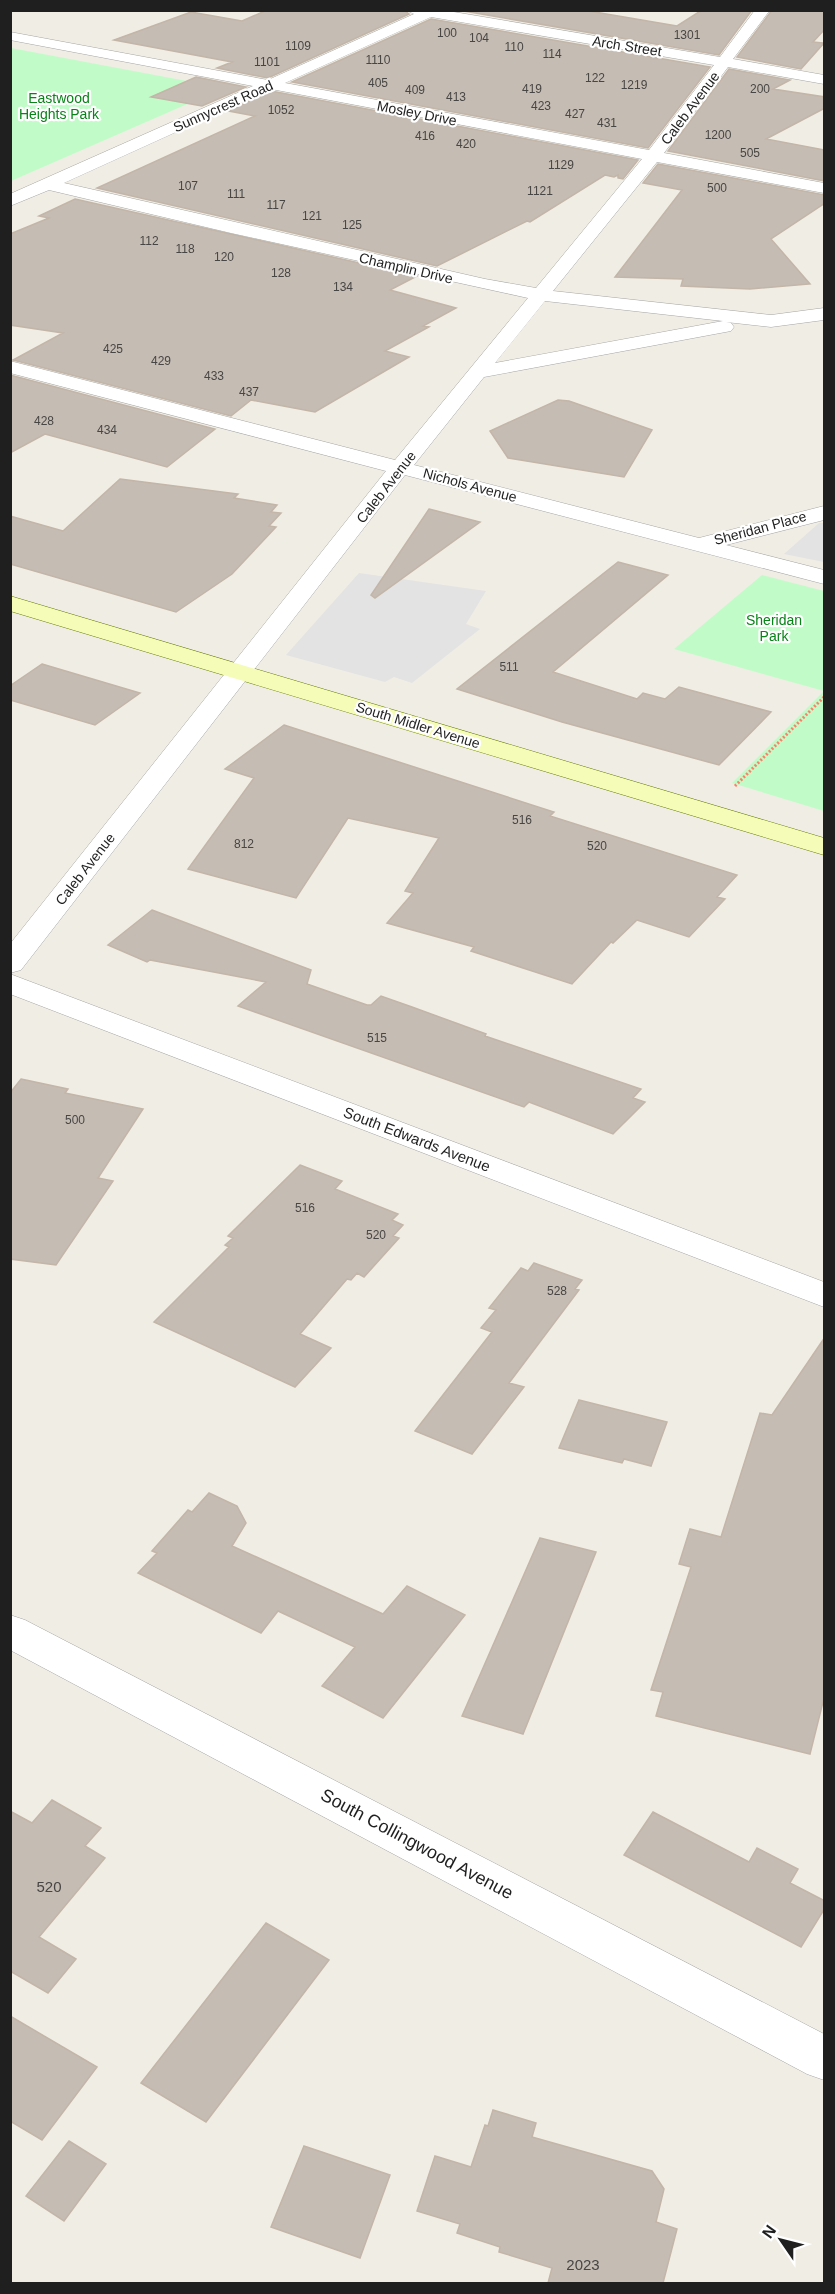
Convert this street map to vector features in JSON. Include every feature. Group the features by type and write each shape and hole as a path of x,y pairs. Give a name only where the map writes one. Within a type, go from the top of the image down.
{"main road":[{"name":"South Midler Avenue","path":"10,603 825,847"}],"street":[{"name":"Caleb Avenue","path":"10,964 401,466 653,156 763,10"},
{"name":"Arch Street","path":"426,11 825,80"},
{"name":"Sunnycrest Road","path":"10,201 270,85 426,11"},
{"name":"Mosley Drive","path":"10,36 825,188"},
{"name":"Champlin Drive","path":"47,184 254,234 485,285 542,295 771,321"},
{"name":"Champlin Drive","path":"479,372 714,328 825,314"},
{"name":"Nichols Avenue","path":"10,367 825,577"},
{"name":"Sheridan Place","path":"696,545 825,513"},
{"name":"South Edwards Avenue","path":"10,982 825,1295"},
{"name":"South Collingwood Avenue","path":"10,1631 825,2058"}],"path":[{"path":"709,812 825,697"}],"green space":[{"name":"Eastwood Heights Park","path":"11,48 224,88 11,181"},
{"name":"Sheridan Park","path":"762,575 824,591 824,691 674,649"},
{"path":"824,691 824,811 732,783"}],"shaded area":[{"path":"819,523 824,523 824,562 784,554"},
{"path":"359,573 486,591 466,624 480,629 412,683 394,677 385,682 286,655"}],"building":[{"path":"267,10 404,10 409,14 268,78 217,68 232,62 114,40 191,12 242,21"},
{"path":"458,10 583,10 677,26 702,10 752,10 719,55"},
{"path":"772,10 825,10 825,29 813,42 824,43 801,69 737,57"},
{"path":"431,19 710,67 648,148 292,82"},
{"path":"729,69 790,80 773,89 825,97 825,108 766,139 825,150 825,181 668,151"},
{"path":"196,77 246,87 202,106 151,97"},
{"path":"271,91 638,160 623,179 618,178 618,175 614,177 605,175 530,222 527,221 437,266 97,188 255,116 228,111"},
{"path":"658,164 825,195 825,203 771,239 810,284 750,289 681,286 683,279 615,277 682,190 643,183"},
{"path":"75,199 417,276 390,290 456,308 423,326 429,327 385,351 409,357 315,412 251,400 231,416 13,360 63,333 10,325 10,234 49,218 39,216"},
{"path":"10,375 215,429 167,467 45,434 10,453"},
{"path":"558,400 569,401 652,430 624,477 508,458 490,431"},
{"path":"120,479 238,494 234,498 277,505 271,512 281,513 269,526 276,527 232,574 176,612 10,564 10,516 63,531"},
{"path":"429,509 480,522 375,598 371,595"},
{"path":"618,562 668,575 553,672 637,699 643,693 665,699 679,687 771,712 719,765 562,722 457,689"},
{"path":"42,664 140,693 95,725 10,700 10,686"},
{"path":"284,725 554,812 550,816 737,875 717,897 725,899 689,937 637,920 613,943 611,942 572,984 471,951 474,947 387,923 413,893 405,891 439,838 348,818 296,898 188,869 254,778 225,769"},
{"path":"152,910 311,970 307,984 367,1005 371,1005 381,996 486,1034 485,1036 641,1089 633,1098 645,1102 613,1134 529,1102 524,1107 238,1006 266,982 150,960 147,962 108,945"},
{"path":"21,1079 68,1089 65,1093 143,1109 98,1178 113,1181 56,1265 10,1259 10,1093"},
{"path":"300,1165 342,1181 335,1189 398,1214 392,1220 403,1225 393,1236 399,1238 364,1277 357,1273 351,1280 347,1279 300,1334 331,1348 295,1387 154,1322 229,1247 225,1245 233,1238 228,1236"},
{"path":"534,1263 582,1280 575,1289 579,1290 509,1383 524,1387 472,1454 415,1431 492,1332 481,1328 496,1310 489,1308 521,1268 528,1271"},
{"path":"825,1337 825,1694 810,1754 656,1716 663,1692 651,1690 691,1567 679,1564 690,1529 721,1537 760,1413 772,1415"},
{"path":"579,1400 667,1422 651,1466 624,1459 622,1463 559,1448"},
{"path":"209,1493 237,1506 246,1523 232,1546 383,1614 407,1586 465,1615 383,1718 322,1686 355,1647 278,1611 261,1633 138,1573 157,1553 152,1551 188,1510 192,1512"},
{"path":"540,1538 596,1552 523,1734 462,1716"},
{"path":"52,1800 101,1828 85,1846 105,1858 39,1937 76,1959 48,1993 10,1971 10,1811 32,1823"},
{"path":"653,1812 749,1862 757,1848 798,1869 790,1883 825,1901 825,1908 801,1947 624,1855"},
{"path":"266,1923 329,1960 206,2122 141,2083"},
{"path":"10,2016 97,2067 42,2140 10,2121"},
{"path":"493,2110 536,2123 532,2137 652,2171 664,2189 656,2222 677,2229 663,2283 548,2283 552,2268 499,2252 500,2247 457,2233 460,2224 417,2211 435,2156 471,2167 485,2125 488,2126"},
{"path":"69,2141 106,2164 64,2221 26,2196"},
{"path":"304,2146 390,2175 360,2258 271,2227"}]}
